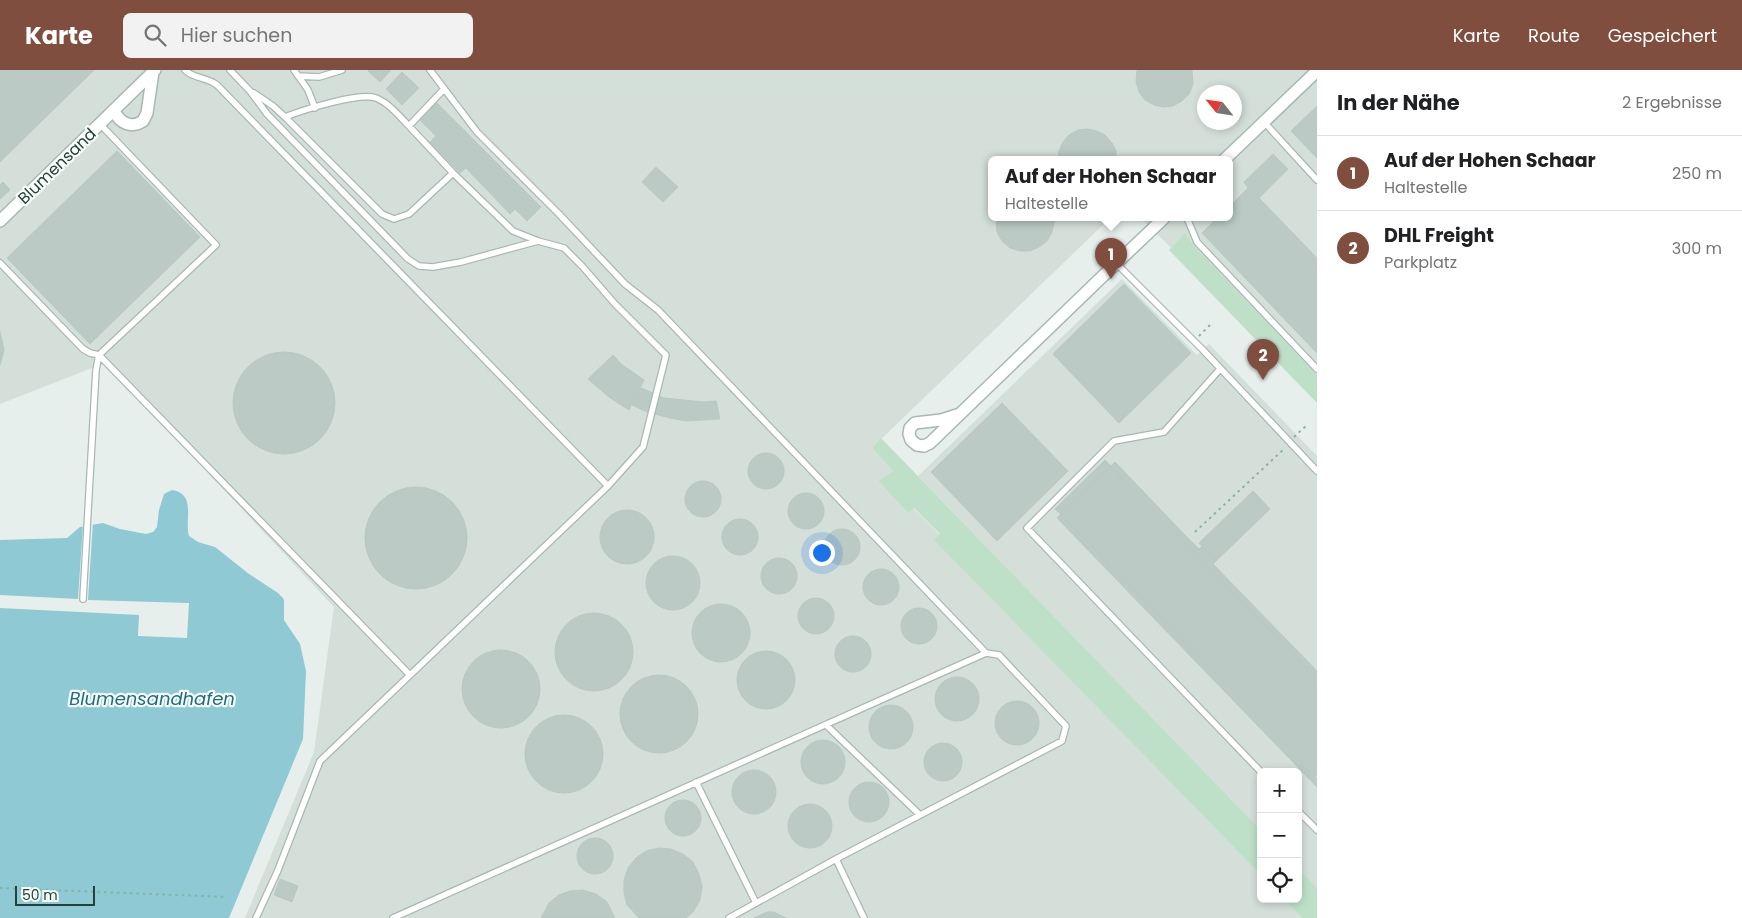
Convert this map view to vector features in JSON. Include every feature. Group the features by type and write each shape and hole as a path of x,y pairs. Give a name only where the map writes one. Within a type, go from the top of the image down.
{"street":[{"name":"Blumensand","path":"114,111 120,120 126,124 134,125 143,120 146,117 154,71"},
{"name":"Blumensand","path":"0,221 154,71"},
{"path":"1228,156 1317,71"},
{"path":"960,414 1161,221"}],"lane":[{"path":"185,70 193,77 211,80 217,85 608,486"},
{"path":"230,70 250,90 273,121 408,259 419,266 434,267 461,262 538,241"},
{"path":"296,73 320,77 342,70"},
{"path":"430,70 477,132 559,214 625,284 658,310 986,653"},
{"path":"296,73 308,90 315,108"},
{"path":"408,126 444,89"},
{"path":"250,90 274,106 376,209 388,218 394,219 409,214 453,173"},
{"path":"256,918 278,870 320,761 608,486 643,446 666,355 615,304 564,248 538,241 514,231 382,101 369,96 361,96 285,117"},
{"path":"1264,122 1317,180"},
{"path":"83,599 96,370 100,355 216,245 100,124"},
{"path":"1188,221 1197,242 1317,368"},
{"path":"0,264 84,349 90,353 100,355 410,675"},
{"path":"1116,264 1194,341 1317,471"},
{"path":"1220,369 1164,432 1114,442 1027,528 1257,768"},
{"path":"393,918 986,653 999,655 1066,726 1062,741 836,859 729,918"},
{"path":"826,725 920,815"},
{"path":"696,782 756,903"},
{"path":"1300,813 1317,830"},
{"path":"836,859 864,918"}],"path":[{"path":"1194,341 1212,324"},
{"path":"1195,532 1281,453 1289,442 1308,424"},
{"path":"0,888 227,897"}],"shaded area":[{"path":"0,70 1317,70 1317,393 1144,221 1233,221 1233,156 988,156 988,221 1107,221 872,448 893,471 878,481 908,513 913,508 940,535 935,540 1257,871 1257,903 1288,903 1302,918 245,918 314,752 334,607 105,363 0,404"},
{"path":"1122,279 1197,355 1209,344 1317,456 1317,888 1302,872 1302,768 1257,768 1257,826 918,476"}],"green space":[{"path":"1185,233 1194,246 1317,375 1317,403 1169,250"},
{"path":"881,438 1257,826 1257,871 934,540 940,534 914,508 908,513 878,481 893,471 872,448"},
{"path":"1302,872 1317,888 1317,918 1302,918 1288,903 1302,903"}],"water":[{"name":"Blumensandhafen","path":"172,490 180,492 187,502 189,536 198,542 215,547 283,598 284,620 300,644 306,671 303,739 229,918 0,918 0,540 67,538 80,527 103,523 120,529 146,534 153,532 157,527 159,510 164,494"}],"pier":[{"path":"93,522 88,600 189,603 187,638 138,636 139,615 0,608 0,595 78,599 83,524"}],"building":[{"path":"0,70 94,70 0,162"},
{"path":"369,70 391,70 380,82"},
{"path":"1137,70 1192,70 1193,84 1189,94 1173,106 1163,107 1154,105 1145,100 1139,92 1136,82"},
{"path":"402,72 419,88 402,105 386,89"},
{"path":"437,103 541,207 527,221 515,209 510,214 466,168 460,173 430,142 436,136 420,120"},
{"path":"1317,106 1317,158 1291,131"},
{"path":"1088,129 1105,135 1112,143 1116,156 1058,156 1063,142 1069,135 1078,130"},
{"path":"117,151 200,237 127,308 44,222"},
{"path":"1273,154 1288,169 1259,198 1317,258 1317,353 1202,233 1214,221 1233,221 1233,203 1248,188 1244,182"},
{"path":"656,167 678,187 663,202 642,182"},
{"path":"3,182 10,190 0,199 0,185"},
{"path":"996,221 1054,222 1052,232 1047,241 1030,251 1010,248 1002,241 997,232"},
{"path":"44,222 127,308 90,344 7,258"},
{"path":"1124,284 1191,353 1119,423 1053,354"},
{"path":"0,332 4,350 0,365"},
{"path":"284,352 304,356 320,367 331,383 335,403 331,423 320,439 304,450 284,454 264,450 248,439 237,423 233,403 237,383 248,367 264,356"},
{"path":"613,355 621,364 644,380 629,410 609,397 588,379"},
{"path":"641,388 664,398 703,402 716,401 720,419 686,421 647,412 632,405"},
{"path":"1002,403 1068,471 997,541 931,472"},
{"path":"766,453 778,459 784,471 778,483 766,489 754,483 748,471 754,459"},
{"path":"1105,460 1111,466 1061,514 1055,509"},
{"path":"1115,462 1183,533 1179,536 1111,466"},
{"path":"1111,466 1317,679 1317,775 1315,777 1061,514"},
{"path":"703,481 716,486 721,499 716,512 703,517 690,512 685,499 690,486"},
{"path":"416,487 436,491 452,502 463,518 467,538 463,558 452,574 436,585 416,589 396,585 380,574 369,558 365,538 369,518 380,502 396,491"},
{"path":"1253,491 1270,509 1216,561 1199,543"},
{"path":"806,493 819,498 824,511 819,524 806,529 793,524 788,511 793,498"},
{"path":"627,510 637,512 646,518 652,527 654,537 652,547 646,556 637,562 627,564 617,562 608,556 602,547 600,537 602,527 608,518 617,512"},
{"path":"1061,514 1317,779 1317,787 1302,771 1302,768 1299,768 1057,518"},
{"path":"740,519 752,525 758,537 752,549 740,555 728,549 722,537 728,525"},
{"path":"842,529 854,535 860,547 854,559 842,565 830,559 824,547 830,535"},
{"path":"1183,533 1199,549 1202,546 1216,561 1209,568 1179,536"},
{"path":"673,556 683,558 692,564 698,573 700,583 698,593 692,602 683,608 673,610 663,608 654,602 648,593 646,583 648,573 654,564 663,558"},
{"path":"779,558 792,563 797,576 792,589 779,594 766,589 761,576 766,563"},
{"path":"1213,564 1317,671 1317,679 1209,568"},
{"path":"881,569 894,574 899,587 894,600 881,605 868,600 863,587 868,574"},
{"path":"816,598 829,603 834,616 829,629 816,634 803,629 798,616 803,603"},
{"path":"715,604 727,604 742,612 750,627 750,639 742,654 727,662 715,662 700,654 692,639 692,627 700,612"},
{"path":"919,608 932,613 937,626 932,639 919,644 906,639 901,626 906,613"},
{"path":"594,613 609,616 622,624 630,637 633,652 630,667 622,680 609,688 594,691 579,688 566,680 558,667 555,652 558,637 566,624 579,616"},
{"path":"853,636 866,641 871,654 866,667 853,672 840,667 835,654 840,641"},
{"path":"501,650 516,653 529,661 537,674 540,689 537,704 529,717 516,725 501,728 486,725 473,717 465,704 462,689 465,674 473,661 486,653"},
{"path":"760,651 772,651 787,659 795,674 795,686 787,701 772,709 760,709 745,701 737,686 737,674 745,659"},
{"path":"659,675 674,678 687,686 695,699 698,714 695,729 687,742 674,750 659,753 644,750 631,742 623,729 620,714 623,699 631,686 644,678"},
{"path":"957,677 969,681 975,687 979,699 975,711 969,717 957,721 945,717 939,711 935,699 939,687 945,681"},
{"path":"1017,701 1029,705 1035,711 1039,723 1035,735 1029,741 1017,745 1005,741 999,735 995,723 999,711 1005,705"},
{"path":"891,705 903,709 909,715 913,727 909,739 903,745 891,749 879,745 873,739 869,727 873,715 879,709"},
{"path":"564,715 579,718 592,726 600,739 603,754 600,769 592,782 579,790 564,793 549,790 536,782 528,769 525,754 528,739 536,726 549,718"},
{"path":"823,740 835,744 841,750 845,762 841,774 835,780 823,784 811,780 805,774 801,762 805,750 811,744"},
{"path":"943,743 956,749 962,762 956,775 943,781 930,775 924,762 930,749"},
{"path":"754,770 766,774 772,780 776,792 772,804 766,810 754,814 742,810 736,804 732,792 736,780 742,774"},
{"path":"869,782 883,788 889,802 883,816 869,822 855,816 849,802 855,788"},
{"path":"683,800 696,805 701,818 696,831 683,836 670,831 665,818 670,805"},
{"path":"810,804 822,808 828,814 832,826 828,838 822,844 810,848 798,844 792,838 788,826 792,814 798,808"},
{"path":"595,838 608,843 613,856 608,869 595,874 582,869 577,856 582,843"},
{"path":"659,848 671,849 683,854 693,862 699,874 702,887 700,900 693,912 686,918 639,918 627,905 624,893 624,880 628,868 636,858 646,851"},
{"path":"280,879 298,886 292,902 274,895"},
{"path":"583,890 596,894 607,902 615,918 541,918 549,903 559,895 570,891"},
{"path":"767,912 774,912 786,918 754,918"}],"place":[{"name":"Auf der Hohen Schaar","path":"1111,279"},
{"name":"DHL Freight","path":"1263,380"}]}
